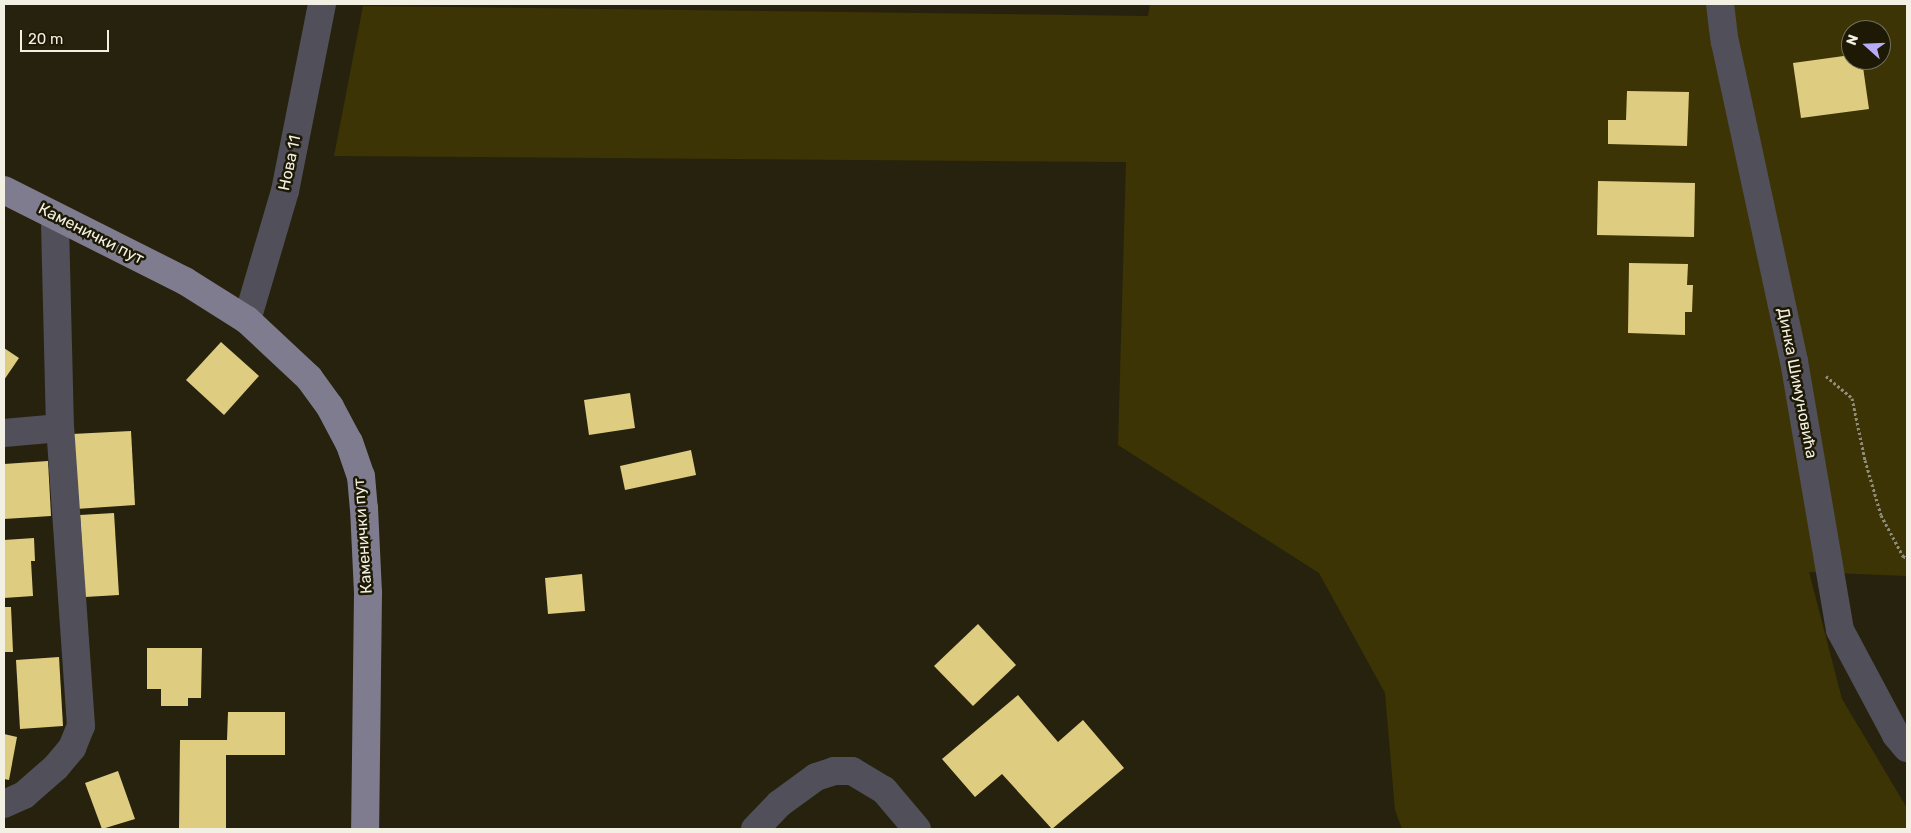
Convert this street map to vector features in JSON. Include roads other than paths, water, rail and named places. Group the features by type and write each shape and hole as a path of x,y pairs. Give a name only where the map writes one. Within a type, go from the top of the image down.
{"main road":[{"name":"Каменички пут","path":"4,190 185,281 247,320 309,378 330,407 349,442 360,476 364,508 368,592 366,829"}],"street":[{"name":"Нова 11","path":"247,320 285,191 322,4"},
{"name":"Динка Шимуновића","path":"1720,4 1725,42 1794,361 1840,630 1896,735 1907,748"},
{"path":"4,804 24,795 56,767 72,748 81,726 60,428 55,216"},
{"path":"4,433 60,428"},
{"path":"755,829 779,804 816,777 834,771 852,771 884,790 917,829"}]}
